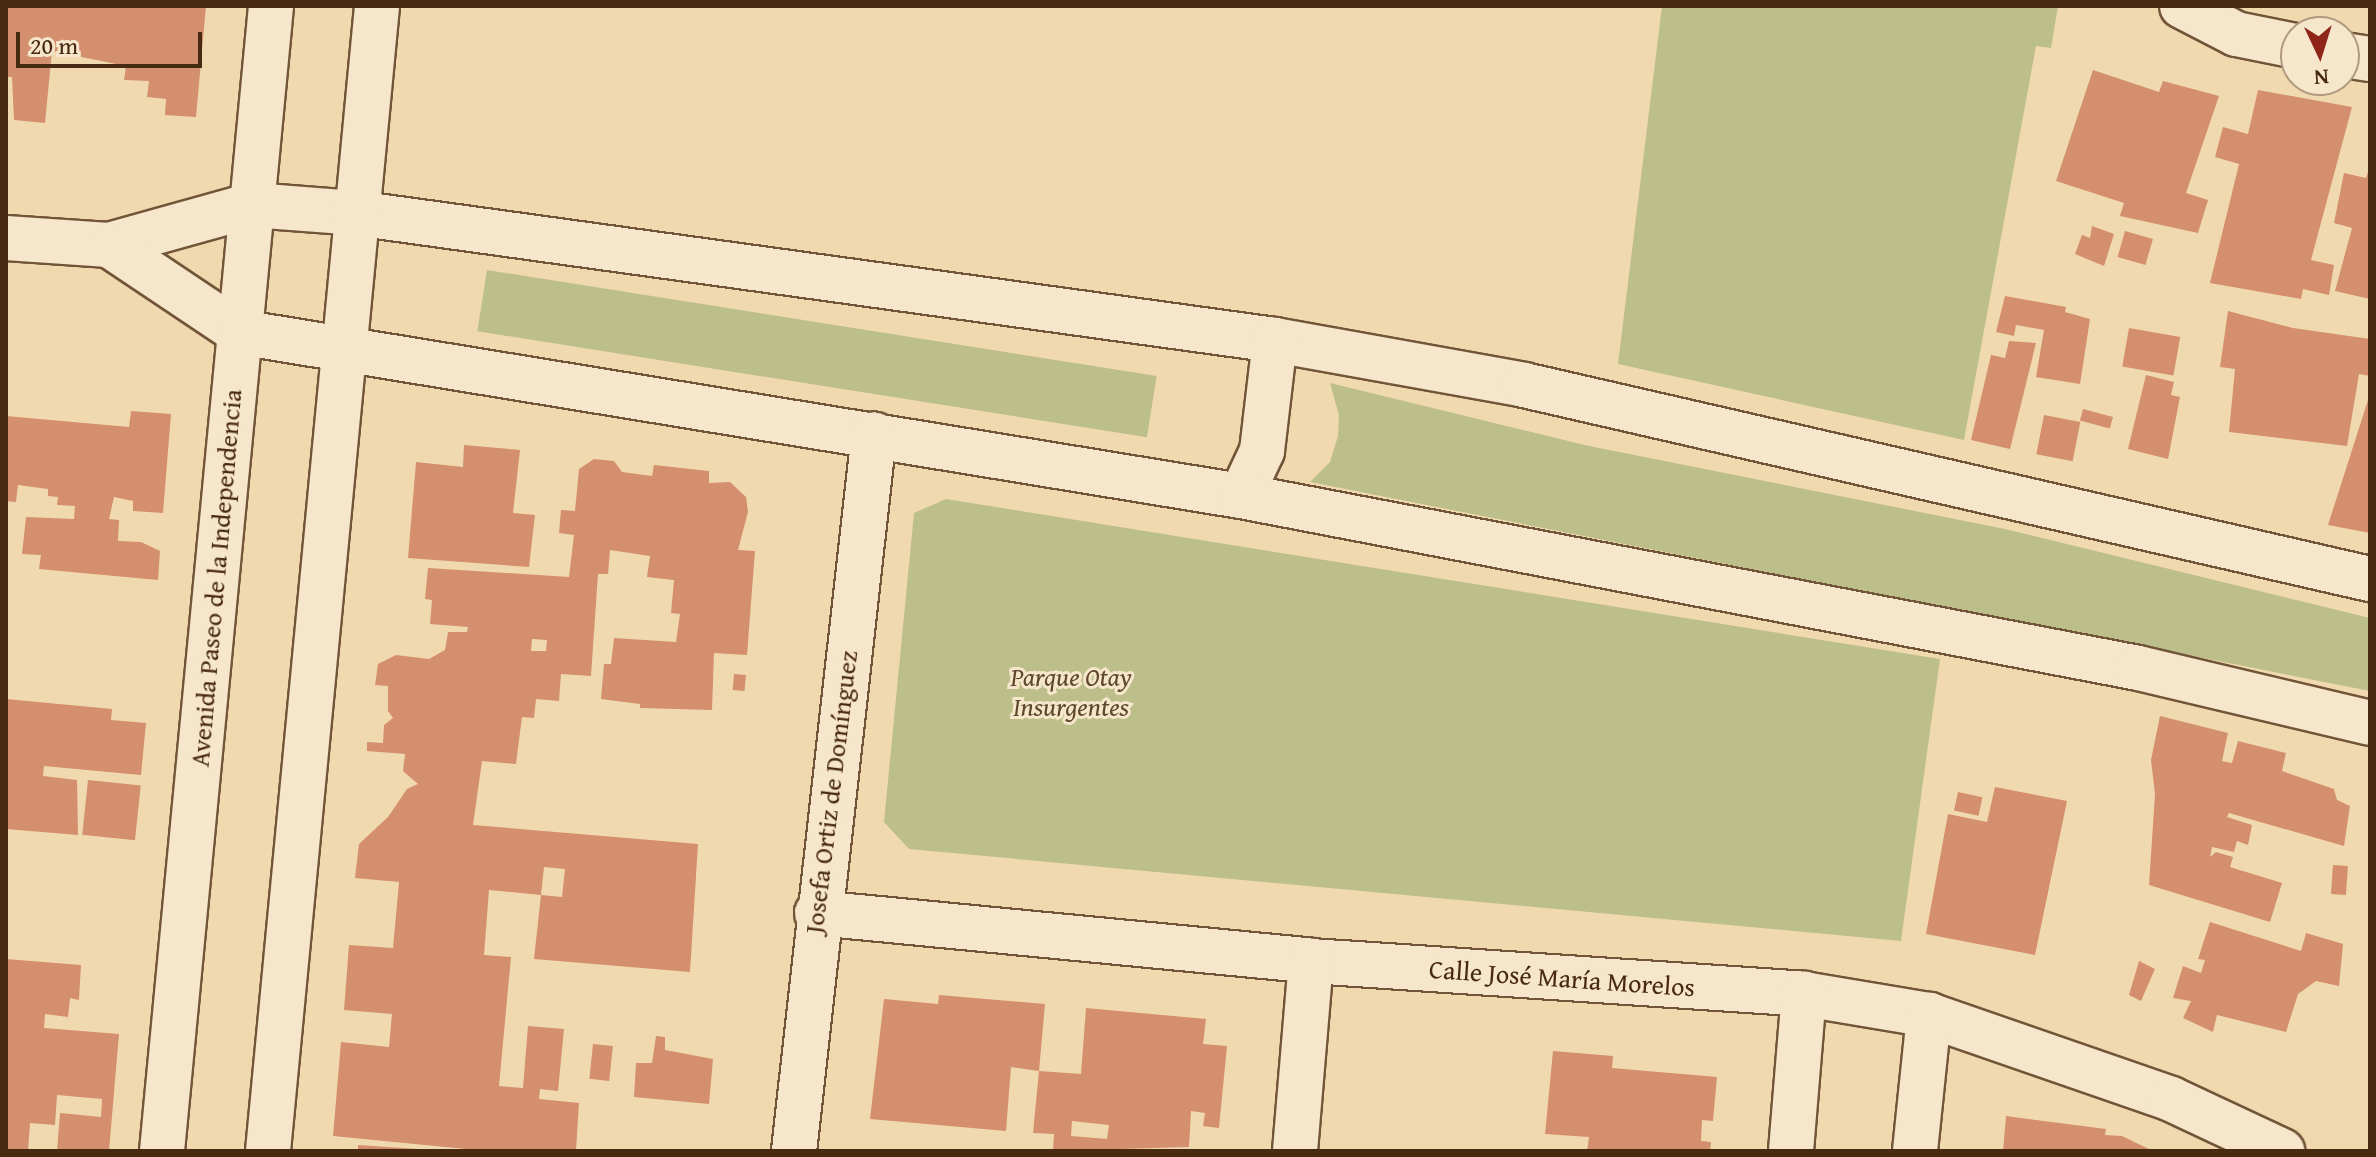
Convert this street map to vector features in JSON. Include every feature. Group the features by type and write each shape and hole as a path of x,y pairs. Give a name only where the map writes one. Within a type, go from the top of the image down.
{"street":[{"name":"Avenida Paseo de la Independencia","path":"162,1151 271,6"},
{"path":"268,1151 342,346 377,6"},
{"path":"2182,6 2236,34 2280,43"},
{"path":"6,238 109,245 252,205 355,213 1275,340 1539,389 2370,579"},
{"path":"109,245 239,332 342,346 1241,496 2138,668 2370,723"},
{"path":"1241,496 1262,451 1275,340"},
{"name":"Josefa Ortiz de Domínguez","path":"794,1151 817,913 874,434"},
{"name":"Calle José María Morelos","path":"817,913 1311,961 1804,994 1929,1015 2171,1099 2282,1151"},
{"path":"1295,1151 1311,961"},
{"path":"1791,1151 1804,994"},
{"path":"1915,1151 1929,1015"}],"green space":[{"path":"1662,6 2058,6 2051,48 2036,46 1964,440 1618,364"},
{"path":"487,270 1157,376 1147,437 477,331"},
{"path":"1330,383 1589,446 2005,529 2370,618 2370,691 1310,482 1330,462 1338,436 1339,415"},
{"name":"Parque Otay Insurgentes","path":"946,499 1940,659 1901,941 909,849 884,822 914,513"}],"building":[{"path":"6,6 206,6 196,117 165,115 166,99 147,97 149,81 124,80 126,66 52,51 45,123 14,120 12,77 6,77"},
{"path":"2093,70 2159,92 2163,81 2219,96 2186,193 2208,200 2198,233 2120,216 2124,203 2056,181"},
{"path":"2258,90 2352,107 2311,260 2334,265 2329,295 2303,289 2301,299 2210,283 2239,164 2215,157 2223,127 2248,134"},
{"path":"2370,166 2370,299 2335,291 2352,228 2334,223 2344,173 2366,178"},
{"path":"2092,226 2114,234 2104,266 2075,254 2082,235 2090,238"},
{"path":"2125,231 2153,239 2145,265 2118,257"},
{"path":"2005,296 2066,307 2065,312 2090,319 2080,384 2036,377 2044,330 2016,325 2014,336 1996,332"},
{"path":"2228,311 2293,328 2370,339 2370,376 2359,374 2347,446 2229,432 2235,369 2220,367"},
{"path":"2129,328 2180,337 2173,375 2122,366"},
{"path":"2009,341 2036,343 2010,449 1971,440 1991,355 2005,358"},
{"path":"2146,375 2174,382 2171,395 2180,397 2168,459 2128,449"},
{"path":"2370,398 2370,533 2328,525"},
{"path":"2083,409 2113,417 2110,429 2080,421"},
{"path":"131,411 171,414 163,513 133,511 133,501 114,497 109,519 119,520 118,541 141,542 160,551 158,580 39,569 41,555 22,554 26,517 74,519 75,506 57,505 58,497 48,496 48,489 18,485 16,502 6,501 6,416 129,427"},
{"path":"2044,415 2080,422 2073,461 2036,454"},
{"path":"464,445 520,450 513,513 535,515 529,567 408,558 416,462 463,467"},
{"path":"594,459 614,461 622,472 652,476 654,465 709,471 709,483 730,482 746,497 748,512 738,550 755,551 747,655 714,653 712,710 640,708 640,704 601,699 604,664 611,664 614,638 676,642 680,614 671,613 674,580 647,577 650,556 610,550 608,574 598,574 591,676 561,674 559,701 536,699 534,718 522,717 516,764 482,761 473,825 698,844 690,972 534,959 541,895 489,890 484,955 511,957 499,1086 523,1088 528,1026 564,1029 558,1091 540,1089 539,1099 579,1103 576,1151 486,1151 333,1136 341,1042 389,1047 392,1014 344,1010 349,945 393,948 399,882 355,878 359,844 388,817 407,789 418,784 403,771 405,754 367,751 367,742 383,743 384,725 393,718 388,711 388,686 375,685 378,664 396,655 429,659 445,650 448,632 467,632 468,627 430,624 432,600 425,599 428,568 569,577 574,535 559,533 561,510 575,511 579,469","holes":["532,639 547,640 546,651 531,651","544,867 565,869 562,897 541,895"]},
{"path":"734,674 746,675 745,691 733,690"},
{"path":"6,699 112,709 111,720 146,723 141,775 44,766 43,776 77,780 78,835 6,829"},
{"path":"2160,716 2228,733 2222,761 2232,763 2238,741 2286,753 2282,771 2334,789 2337,800 2350,806 2344,846 2229,813 2227,817 2252,825 2248,845 2237,841 2234,852 2212,847 2210,857 2216,852 2233,857 2230,867 2282,883 2270,922 2149,885 2155,794 2151,760"},
{"path":"88,780 141,786 135,840 82,835"},
{"path":"1995,787 2067,801 2035,955 1926,934 1948,814 1987,822"},
{"path":"1958,792 1982,797 1979,816 1954,811"},
{"path":"2333,865 2348,866 2346,895 2331,894"},
{"path":"2210,922 2301,951 2306,933 2343,944 2339,986 2316,981 2298,994 2286,1032 2217,1015 2213,1032 2183,1018 2191,1001 2173,998 2183,966 2201,973 2205,960 2198,959"},
{"path":"6,959 81,965 79,1000 70,998 68,1017 45,1014 44,1028 119,1034 109,1151 57,1151 60,1113 101,1117 102,1099 57,1095 55,1125 30,1123 28,1151 6,1151"},
{"path":"2139,961 2155,969 2141,1001 2129,995"},
{"path":"939,995 1045,1004 1039,1071 1011,1067 1006,1131 870,1119 884,999 938,1004"},
{"path":"1086,1008 1206,1019 1203,1044 1227,1046 1219,1128 1203,1126 1205,1113 1191,1111 1189,1147 1053,1151 1054,1134 1033,1133 1039,1071 1081,1074","holes":["1072,1121 1109,1125 1107,1139 1071,1136"]},
{"path":"656,1036 665,1037 665,1050 713,1059 709,1104 634,1097 636,1063 652,1063"},
{"path":"593,1044 613,1046 609,1081 589,1079"},
{"path":"1553,1051 1613,1056 1612,1068 1717,1077 1713,1121 1702,1120 1701,1141 1711,1142 1710,1151 1587,1151 1589,1137 1545,1134"},
{"path":"2006,1116 2106,1129 2105,1135 2122,1136 2153,1151 2003,1151"},
{"path":"358,1145 418,1149 418,1151 358,1151"}]}
